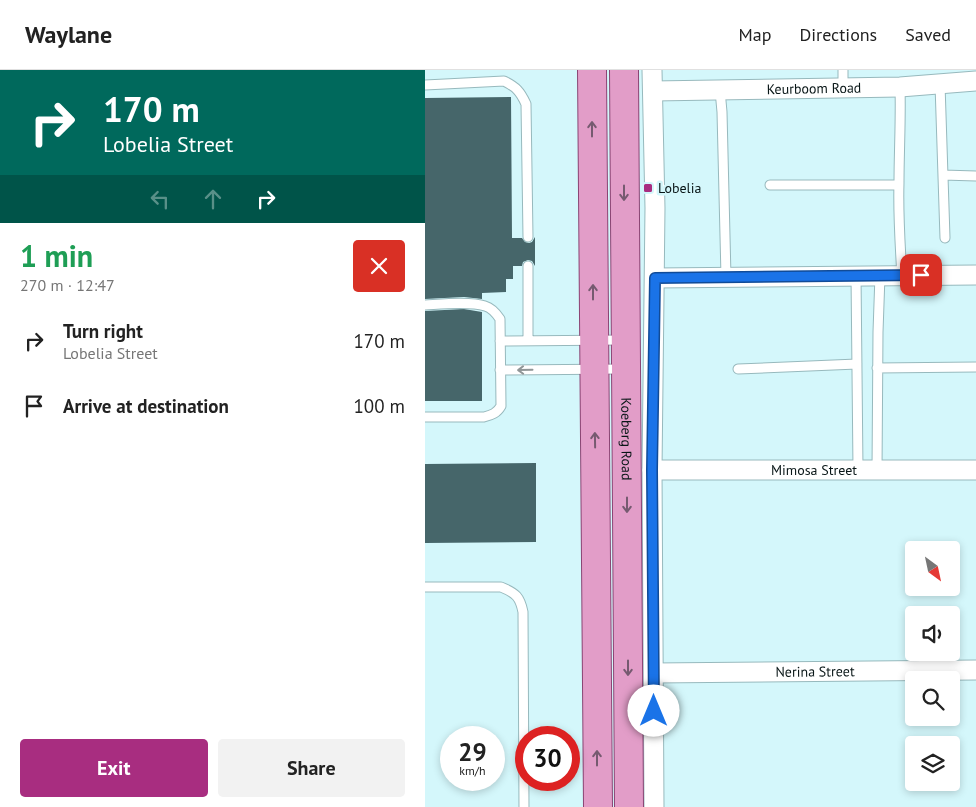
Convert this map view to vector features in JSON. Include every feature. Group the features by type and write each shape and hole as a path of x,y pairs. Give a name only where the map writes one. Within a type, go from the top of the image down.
{"main road":[{"path":"592,70 597,807"},
{"name":"Koeberg Road","path":"624,70 629,807"}],"street":[{"path":"653,70 655,208 652,470 654,807"},
{"name":"Keurboom Road","path":"653,91 720,90 843,79 900,87 940,84 968,78"},
{"path":"655,278 976,275"},
{"name":"Mimosa Street","path":"652,470 976,470"},
{"name":"Nerina Street","path":"654,673 976,670"}],"lane":[{"path":"425,85 504,81 514,86 521,94 526,104 528,237"},
{"path":"940,84 945,238"},
{"path":"900,87 899,185 902,276"},
{"path":"720,90 726,277"},
{"path":"943,175 976,176"},
{"path":"771,185 899,185"},
{"path":"528,266 528,341"},
{"path":"856,275 858,470"},
{"path":"877,470 877,368 880,275"},
{"path":"425,305 475,304 487,306 496,313 500,319 501,370 501,406 498,411 484,417 425,417"},
{"path":"500,341 625,340"},
{"path":"738,369 857,364"},
{"path":"877,368 976,367"},
{"path":"501,370 626,369"},
{"path":"425,588 501,587 512,591 521,600 523,612 524,807"}],"building":[{"path":"511,97 512,238 522,238 525,242 529,243 535,237 535,266 532,261 528,260 523,262 522,266 513,266 513,279 506,279 506,292 482,293 482,299 464,297 425,299 425,98"},
{"path":"464,309 482,312 482,401 425,401 425,311"},
{"path":"536,463 536,542 425,543 425,464"}],"place":[{"name":"Lobelia","path":"648,188"}],"route":[{"path":"654,711 652,470 655,278 921,275"}]}
